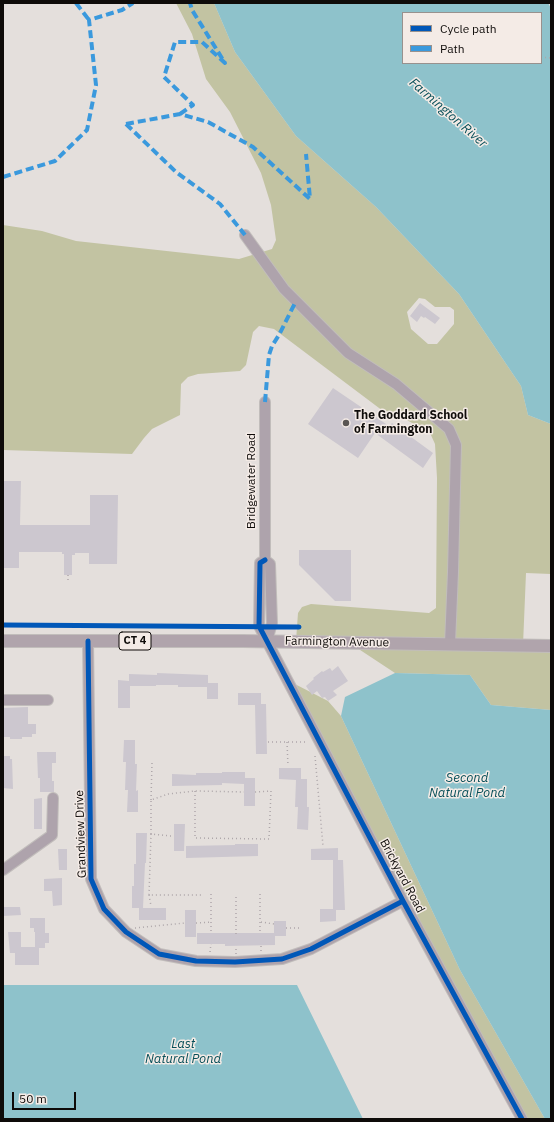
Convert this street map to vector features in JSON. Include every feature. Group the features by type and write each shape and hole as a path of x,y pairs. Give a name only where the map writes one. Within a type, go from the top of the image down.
{"main road":[{"name":"Farmington Avenue","path":"3,641 267,641 551,646"}],"street":[{"path":"245,235 284,289 348,353 396,384 449,429 456,445 450,644"},
{"name":"Bridgewater Road","path":"265,402 266,560 270,564 272,623 267,641"},
{"name":"Grandview Drive","path":"88,641 91,879 104,908 123,929 159,954 209,962 282,960 311,949 404,900"},
{"name":"Brickyard Road","path":"267,641 522,1119"},
{"path":"3,700 48,700"},
{"path":"3,870 52,835 53,798"}],"path":[{"path":"68,575 68,582"},
{"path":"268,742 307,742"},
{"path":"287,742 288,766"},
{"path":"315,756 322,846"},
{"path":"151,906 149,895 152,763"},
{"path":"151,800 168,794 195,791 244,792"},
{"path":"195,791 195,838 269,839 270,791 255,792"},
{"path":"151,834 171,836"},
{"path":"149,895 203,894"},
{"path":"211,894 211,934"},
{"path":"236,894 236,934"},
{"path":"260,894 260,933"},
{"path":"196,923 211,922"},
{"path":"261,922 274,924"},
{"path":"123,929 185,923"},
{"path":"286,928 302,928"}],"green space":[{"path":"176,3 214,3 235,52 296,136 376,207 459,294 521,386 528,415 551,424 551,574 526,573 523,645 551,646 551,710 491,705 470,675 395,673 348,642 296,641 298,613 302,607 311,604 429,613 436,608 437,478 435,444 430,433 396,414 383,411 274,329 259,326 253,332 246,365 240,371 198,374 188,377 181,384 180,415 152,429 132,454 3,450 3,225 42,231 76,241 239,259 272,249 276,240 271,205 261,173 230,112 206,79 192,34","holes":["419,298 425,299 435,307 450,307 454,310 454,324 437,344 428,344 411,329 407,312"]},
{"path":"287,680 328,701 341,716 460,970 545,1119 522,1119"}],"water":[{"name":"Farmington River","path":"214,3 548,3 551,8 551,424 528,415 521,386 459,294 376,207 296,136 235,52"},
{"name":"Second Natural Pond","path":"395,673 470,675 491,705 551,710 551,1119 545,1119 460,970 341,716 345,697"},
{"name":"Last Natural Pond","path":"3,985 297,985 363,1119 3,1119"}],"building":[{"path":"420,303 440,318 435,324 425,317 424,318 421,316 417,322 410,316"},
{"name":"The Goddard School of Farmington","path":"333,388 389,426 392,423 433,453 423,468 375,433 358,458 308,424"},
{"path":"3,481 21,481 20,525 90,525 90,495 118,495 117,564 89,564 89,553 75,553 75,555 72,555 72,575 64,575 64,554 62,554 62,552 19,552 19,568 3,568"},
{"path":"299,550 351,550 351,601 335,601 299,565"},
{"path":"338,666 348,681 333,691 337,695 328,701 325,697 322,698 317,691 312,695 306,686 314,679 313,678 322,671 323,672 330,668 332,671"},
{"path":"157,673 208,675 208,683 218,683 218,699 207,699 207,687 178,687 178,685 130,686 130,708 118,708 118,680 129,681 129,674 157,675"},
{"path":"238,693 261,693 261,704 266,704 267,754 256,754 255,705 238,705"},
{"path":"28,707 28,724 36,724 36,734 32,734 32,737 22,737 22,739 10,739 10,737 3,737 3,708"},
{"path":"124,740 135,740 138,812 127,812 128,790 125,790 126,762 123,762"},
{"path":"37,752 56,752 56,763 52,763 52,781 54,781 54,792 40,792"},
{"path":"3,756 10,756 10,759 12,759 13,789 3,788"},
{"path":"279,768 301,768 301,779 307,779 307,807 309,807 308,830 297,829 298,807 295,807 296,780 279,779"},
{"path":"245,772 245,778 255,778 255,806 244,806 244,784 222,783 222,785 172,786 172,774 196,775 196,773"},
{"path":"42,798 42,829 34,829 34,799"},
{"path":"174,824 185,824 184,851 174,851"},
{"path":"136,833 147,833 143,908 166,908 166,920 139,920 139,908 132,908 134,864 136,864"},
{"path":"258,844 258,856 186,858 186,846"},
{"path":"338,848 338,860 311,860 311,849"},
{"path":"58,849 67,849 67,870 59,870"},
{"path":"333,860 343,860 345,910 336,910 336,921 320,922 320,909 333,909"},
{"path":"62,878 62,905 53,906 52,891 44,891 44,879"},
{"path":"3,907 20,907 21,915 3,916"},
{"path":"185,910 196,910 196,937 185,937"},
{"path":"30,918 45,918 45,933 49,933 49,943 45,943 45,948 39,948 39,965 15,965 15,953 10,953 8,932 21,932 21,947 35,947 35,932 34,928 30,928"},
{"path":"274,921 286,921 286,936 275,936 275,945 225,946 225,944 197,944 197,933 274,933"}],"marked path":[{"path":"76,3 89,20"},
{"path":"3,177 55,161 87,130 96,85 89,20 122,10 133,3"},
{"path":"180,114 193,105 164,77 175,42 202,42 225,63 192,10 190,3"},
{"path":"126,124 180,114 208,122 253,147 310,199 306,154"},
{"path":"126,124 176,172 220,204 245,235"},
{"path":"265,402 269,355 272,346 296,301"}],"cycle path":[{"path":"265,560 260,563 259,626 403,901 522,1119"},
{"path":"3,625 299,627"},
{"path":"88,641 91,879 104,909 126,932 159,954 196,961 235,962 282,959 311,949 403,901"}],"place":[{"name":"The Goddard School of Farmington","path":"346,423"}]}
